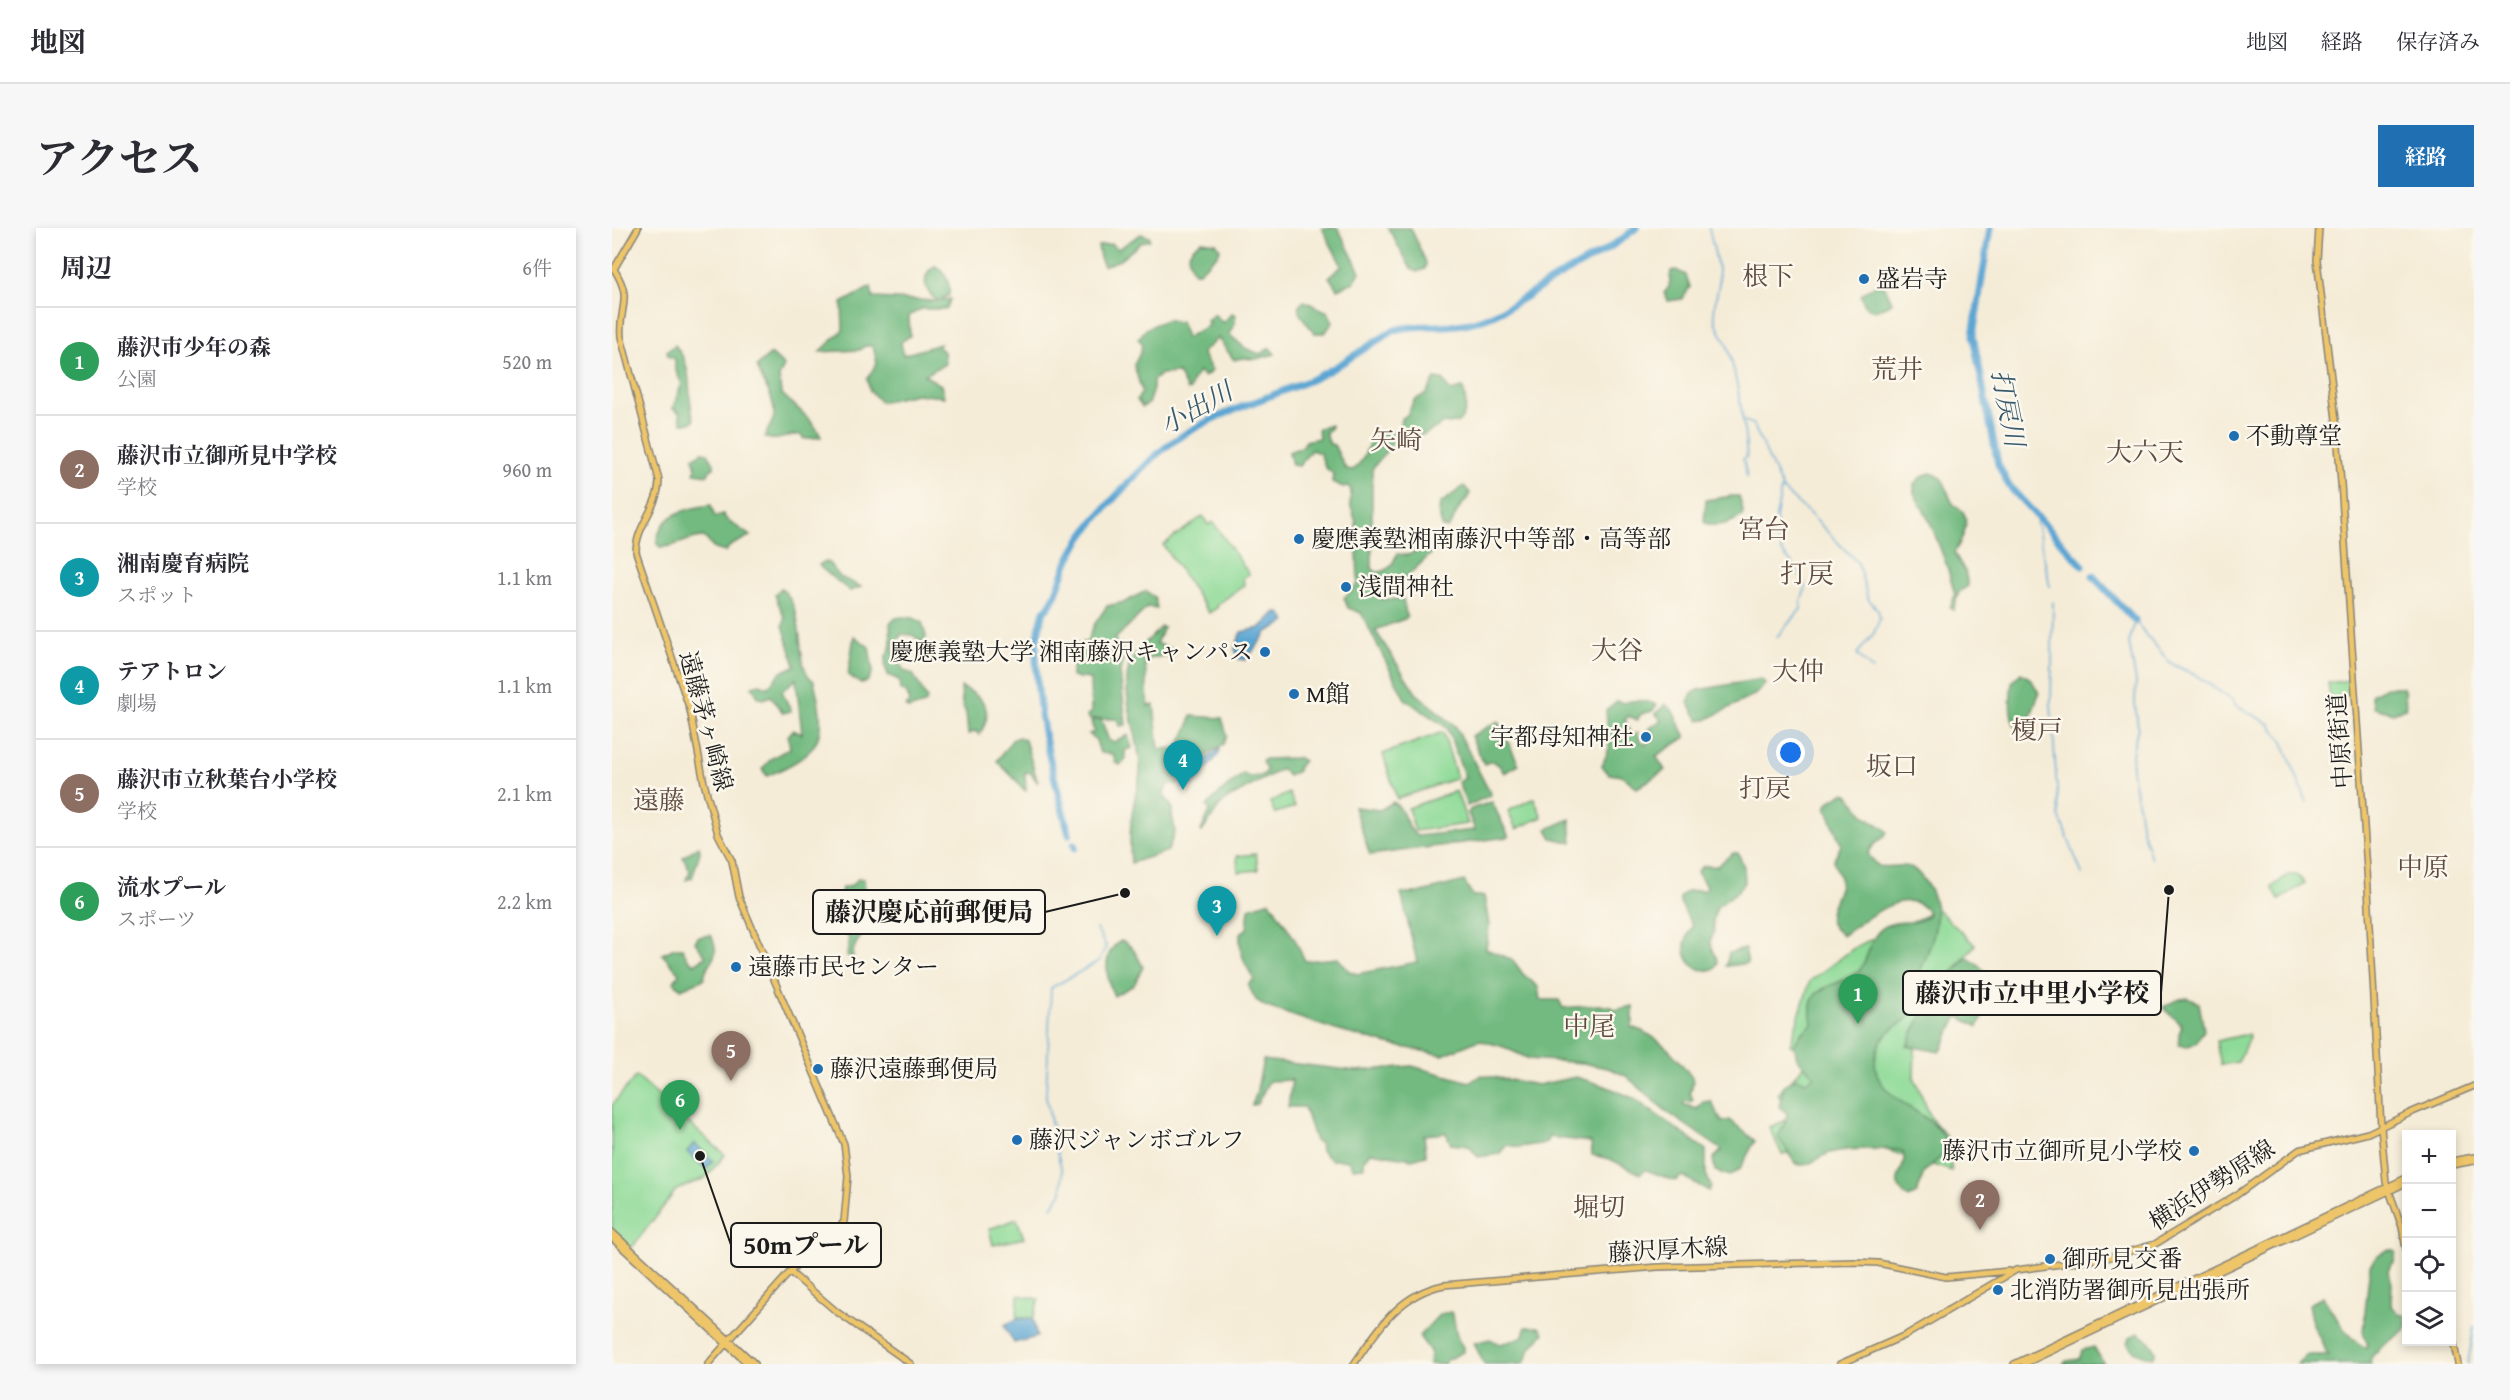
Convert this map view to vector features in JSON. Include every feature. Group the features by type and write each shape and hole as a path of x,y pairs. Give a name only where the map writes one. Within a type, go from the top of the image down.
{"main road":[{"name":"遠藤茅ヶ崎線","path":"638,228 614,269 626,296 621,320 621,338 659,480 658,496 639,532 636,552 684,691 715,826 732,861 739,897 844,1144 848,1176 844,1222 790,1272"},
{"name":"中原街道","path":"2319,228 2317,260 2341,483 2367,870 2381,1127 2388,1189 2404,1238"},
{"name":"横浜伊勢原線","path":"1840,1364 1906,1335 2016,1270 2107,1258 2155,1244 2238,1194 2299,1150 2359,1136 2474,1086"},
{"path":"2456,1162 2474,1159"},
{"path":"2024,1364 2402,1180"},
{"path":"2014,1364 2403,1184"},
{"path":"612,1232 728,1342 748,1364"},
{"path":"612,1238 755,1364"},
{"name":"藤沢厚木線","path":"1354,1364 1384,1319 1395,1309 1417,1294 1444,1285 1701,1265 1854,1262 1881,1264 1935,1276 1958,1277 2016,1270"},
{"path":"708,1364 790,1272 837,1312 911,1364"},
{"path":"2454,1346 2458,1364"}],"green space":[{"path":"1322,228 1338,228 1360,272 1354,282 1337,289 1329,277 1342,266"},
{"path":"1388,228 1411,228 1426,263 1425,269 1417,272 1411,269"},
{"path":"1141,234 1150,237 1150,240 1142,242 1120,260 1104,266 1098,246 1112,244 1118,249"},
{"path":"1202,241 1216,243 1220,249 1219,253 1199,272 1194,272 1189,262 1189,254"},
{"path":"935,266 942,271 948,282 949,295 940,300 950,299 947,309 921,309 909,316 910,336 901,342 903,355 940,344 938,347 944,352 945,364 924,375 941,385 944,397 916,394 881,402 870,391 867,379 877,363 873,346 865,346 860,350 820,352 843,330 842,303 871,287 873,298 939,301 930,294 926,285 927,275"},
{"path":"1676,270 1686,275 1690,287 1682,299 1668,301 1664,293 1669,287 1671,271"},
{"path":"1877,284 1881,284 1886,289 1892,303 1875,311 1865,306 1861,295"},
{"path":"1304,301 1328,312 1333,322 1325,333 1314,333 1300,314 1299,305"},
{"path":"1232,313 1236,315 1234,326 1229,334 1245,348 1260,354 1270,348 1275,354 1256,359 1234,360 1218,338 1202,353 1212,371 1204,377 1199,372 1190,390 1187,390 1178,373 1161,374 1153,381 1148,404 1142,407 1137,400 1142,392 1134,365 1141,351 1142,343 1138,339 1147,328 1168,319 1181,321 1186,338 1209,325 1207,321 1214,314 1223,323"},
{"path":"675,345 686,363 688,372 694,420 691,423 682,423 679,412 672,408 682,384 675,369 675,359 668,356 667,351"},
{"path":"771,354 784,366 779,377 781,393 809,419 821,437 804,439 801,435 796,435 769,439 765,437 774,418 774,408 757,366"},
{"path":"1435,379 1443,380 1450,391 1463,388 1466,402 1462,419 1451,424 1443,423 1414,438 1395,440 1372,469 1372,568 1376,572 1384,571 1392,565 1397,554 1408,555 1430,544 1434,551 1403,580 1384,580 1382,599 1403,599 1407,618 1375,630 1416,693 1456,727 1491,795 1467,806 1458,782 1465,778 1447,728 1405,699 1361,613 1348,608 1344,598 1358,584 1356,522 1350,504 1351,490 1348,486 1343,487 1332,482 1333,474 1325,467 1320,453 1311,450 1299,466 1292,465 1289,452 1302,447 1306,441 1319,438 1318,429 1331,425 1330,430 1325,433 1330,444 1334,445 1346,469 1353,470 1360,463 1372,440 1386,433 1399,431 1401,419 1407,415 1414,400 1426,394"},
{"path":"702,452 708,453 714,463 714,468 708,475 694,473 696,468 693,458"},
{"path":"1930,473 1943,480 1952,502 1962,511 1966,522 1964,533 1954,553 1965,571 1968,586 1959,592 1953,610 1950,608 1955,595 1947,566 1930,522 1914,493 1914,484"},
{"path":"1464,486 1470,493 1469,496 1458,510 1450,526 1442,527 1440,504"},
{"path":"1739,496 1742,516 1723,524 1713,525 1704,522 1706,500"},
{"path":"711,505 715,517 723,514 726,519 750,536 730,546 725,552 715,549 704,537 666,547 660,547 657,544 662,526 668,520 683,511"},
{"path":"1203,516 1208,525 1213,522 1249,574 1243,578 1244,585 1209,613 1163,545"},
{"path":"828,562 840,577 861,587 850,591 821,568 819,565"},
{"path":"781,588 790,599 795,611 804,664 807,674 814,681 820,731 810,751 800,759 767,776 762,769 772,758 790,748 788,736 793,730 802,734 796,679 782,691 791,711 783,713 771,696 763,699 758,697 752,686 760,684 768,687 781,672 795,666 783,625 785,619 775,595"},
{"path":"1146,591 1155,598 1157,609 1148,607 1115,639 1124,655 1120,672 1126,725 1120,726 1117,719 1088,719 1087,715 1091,713 1090,679 1072,677 1073,644 1087,642 1094,625 1107,606 1125,602"},
{"path":"903,617 922,622 926,637 924,643 912,635 901,634 900,638 894,641 894,654 904,671 913,674 927,699 925,704 908,709 906,706 909,702 907,693 900,690 899,680 888,675 885,666 886,655 891,643 890,623 896,618"},
{"path":"1161,627 1164,628 1156,643 1176,651 1173,657 1162,656 1145,660 1148,706 1154,705 1159,749 1178,748 1191,716 1222,718 1227,735 1224,744 1212,751 1177,785 1169,783 1163,794 1173,809 1175,831 1168,851 1131,863 1131,826 1140,759 1127,696 1128,671 1136,653"},
{"path":"854,636 869,647 873,671 867,682 860,683 848,675"},
{"path":"2021,673 2031,679 2039,693 2027,727 2018,732 2010,708 2012,682"},
{"path":"1761,679 1765,683 1758,693 1706,720 1699,720 1688,703 1691,695 1698,690"},
{"path":"2349,680 2350,696 2330,698 2328,683"},
{"path":"961,687 976,695 985,706 986,719 979,735 976,731 968,734"},
{"path":"2386,687 2402,687 2405,692 2406,708 2393,713 2374,708 2371,695"},
{"path":"1617,701 1623,703 1640,701 1657,705 1652,711 1641,714 1637,720 1629,716 1625,720 1632,735 1638,732 1640,741 1646,744 1654,739 1654,733 1649,730 1662,721 1656,714 1665,704 1672,710 1686,737 1656,756 1665,770 1637,788 1623,776 1609,774 1602,766 1609,748 1606,710"},
{"path":"1101,719 1109,741 1114,742 1128,735 1132,748 1125,750 1125,761 1120,765 1115,762 1113,754 1100,753 1096,740 1089,734 1094,732 1091,721"},
{"path":"1498,721 1519,765 1504,773 1499,765 1492,761 1484,764 1471,736"},
{"path":"1443,732 1457,778 1397,799 1383,754"},
{"path":"1018,737 1025,740 1038,783 1031,773 1025,772 1026,791 997,761 1012,740"},
{"path":"1299,758 1304,761 1298,771 1288,776 1282,769 1227,799 1201,831 1210,810 1207,806 1243,774 1249,777 1261,776 1267,771 1262,761 1265,759"},
{"path":"1456,791 1468,824 1415,831 1408,808"},
{"path":"1289,793 1295,807 1275,813 1270,802"},
{"path":"1843,793 1848,794 1866,817 1887,832 1868,854 1878,866 1906,866 1915,870 1933,895 1936,908 1934,933 1912,994 1911,1015 1883,1038 1875,1064 1880,1081 1892,1095 1938,1128 1945,1140 1943,1155 1924,1172 1917,1194 1909,1198 1898,1186 1904,1158 1902,1151 1845,1150 1830,1153 1809,1164 1800,1165 1795,1163 1778,1137 1787,1113 1779,1107 1784,1085 1796,1078 1806,1082 1814,1076 1797,1058 1794,1045 1801,1034 1812,1024 1811,1006 1814,997 1823,989 1858,972 1875,935 1880,930 1891,924 1919,921 1929,914 1920,905 1910,901 1899,902 1874,914 1843,935 1831,924 1830,911 1840,881 1834,861 1841,844 1826,808 1829,802"},
{"path":"1534,798 1542,817 1516,829 1508,811"},
{"path":"1393,802 1417,836 1475,830 1468,813 1471,809 1492,802 1509,837 1370,855 1354,807 1380,810"},
{"path":"1570,819 1572,843 1552,838 1547,829"},
{"path":"699,846 700,852 692,878 686,880 690,871 683,857"},
{"path":"1733,853 1738,853 1744,867 1745,882 1737,892 1717,907 1713,919 1714,932 1710,942 1718,962 1716,968 1704,970 1689,962 1685,951 1692,926 1680,902 1680,897 1687,891 1705,890 1707,888 1697,872 1699,869 1704,866 1717,866"},
{"path":"1256,854 1258,870 1238,872 1237,856"},
{"path":"2288,875 2297,875 2305,883 2279,900 2272,887"},
{"path":"858,879 864,879 865,890 859,895 844,900 840,897 842,888 851,886"},
{"path":"1464,881 1473,896 1484,896 1489,925 1486,949 1513,960 1523,974 1538,987 1540,1000 1559,1000 1563,1008 1598,1005 1612,1007 1615,1010 1633,1006 1631,1027 1659,1041 1694,1081 1690,1092 1693,1100 1685,1101 1683,1104 1697,1109 1703,1102 1711,1101 1722,1122 1730,1120 1755,1141 1740,1169 1730,1176 1715,1171 1713,1159 1722,1150 1667,1112 1626,1076 1611,1069 1583,1063 1529,1059 1504,1047 1479,1040 1443,1055 1392,1045 1336,1030 1267,1007 1256,1000 1248,985 1254,979 1243,957 1240,933 1247,929 1249,908 1270,901 1296,941 1305,961 1338,958 1349,971 1357,974 1417,962 1401,893 1418,893"},
{"path":"862,908 873,908 877,911 879,920 858,940 853,957 847,956 849,938 844,933 844,918"},
{"path":"1938,910 1975,945 1928,1002 1907,1046 1915,1048 1914,1077 1931,1118 1947,1137 1952,1171 1858,1141 1782,1154 1769,1127 1792,1118 1778,1094 1812,1057 1790,1045 1810,981 1857,946"},
{"path":"711,935 715,955 704,979 681,989 674,982 679,973 662,954 675,948 682,948 694,964 706,957 695,942 698,937"},
{"path":"1121,941 1132,948 1143,967 1134,985 1114,996 1107,974 1107,966 1110,952"},
{"path":"1745,949 1748,963 1726,966 1729,953"},
{"path":"1967,957 1992,976 1995,989 1978,1027 1958,1016 1940,1052 1908,1046 1926,1010"},
{"path":"2188,998 2199,1003 2204,1030 2197,1042 2187,1047 2179,1045 2182,1026 2163,1007"},
{"path":"2248,1034 2249,1037 2238,1062 2221,1065 2216,1041"},
{"path":"1263,1060 1357,1071 1412,1066 1470,1082 1482,1075 1538,1085 1576,1077 1633,1098 1706,1150 1706,1174 1711,1186 1709,1191 1682,1176 1675,1181 1646,1170 1640,1174 1610,1159 1592,1155 1591,1142 1548,1137 1547,1143 1519,1147 1507,1145 1499,1154 1478,1157 1469,1146 1451,1144 1446,1133 1424,1135 1426,1155 1412,1159 1371,1152 1364,1159 1364,1167 1352,1168 1349,1160 1331,1160 1321,1151 1320,1143 1315,1141 1304,1107 1288,1107 1292,1080 1269,1081 1257,1104 1252,1105"},
{"path":"636,1076 725,1155 705,1178 676,1190 631,1249 612,1232 612,1105"},
{"path":"1017,1219 1024,1238 993,1245 989,1229"},
{"path":"2387,1250 2396,1252 2394,1262 2388,1272 2392,1283 2391,1305 2402,1315 2402,1332 2378,1350 2370,1360 2371,1364 2297,1364 2306,1355 2328,1355 2313,1325 2309,1304 2323,1297 2347,1333 2366,1348 2367,1343 2363,1332 2370,1265 2378,1255"},
{"path":"1018,1295 1039,1299 1033,1318 1017,1318"},
{"path":"1451,1312 1463,1352 1446,1360 1444,1364 1429,1364 1430,1351 1419,1336 1440,1314"},
{"path":"1526,1327 1539,1327 1544,1333 1529,1350 1523,1364 1484,1364 1474,1343 1490,1339 1500,1344 1522,1338"},
{"path":"2138,1333 2153,1346 2156,1352 2153,1357 2139,1354 2128,1344 2130,1337"},
{"path":"2094,1347 2104,1364 2063,1364 2079,1359 2083,1350"}],"water":[{"path":"1276,612 1282,614 1286,622 1267,632 1246,660 1239,659 1235,649 1241,632 1260,628"},
{"path":"1220,748 1219,754 1193,786 1185,778"},
{"path":"694,1143 713,1161 706,1169 687,1152"},
{"path":"1017,1319 1033,1319 1037,1337 1014,1343 1004,1325"}],"waterway":[{"name":"小出川","path":"1069,834 1051,765 1038,695 1037,639 1044,611 1055,596 1076,546 1115,497 1165,448 1206,423 1317,377 1395,330 1460,325 1492,315 1606,250 1636,228"},
{"path":"1709,228 1719,275 1714,315 1728,348 1738,389 1746,444 1747,457 1743,459 1747,477"},
{"name":"打戻川","path":"1990,228 1973,336 1998,464 2009,486 2083,566"},
{"path":"1742,420 1753,424 1783,490 1858,563 1868,599 1878,610 1880,619 1874,633 1857,654 1873,670"},
{"path":"1776,638 1801,609 1801,600 1806,588 1795,567 1782,552 1778,539 1776,518 1781,489"},
{"path":"2035,514 2050,587"},
{"name":"打戻川","path":"2093,576 2135,621"},
{"path":"2053,602 2051,704 2059,816 2082,874"},
{"path":"2151,858 2142,830 2132,770 2132,754 2138,727 2135,703 2136,682 2129,643 2135,621 2170,663 2197,676 2232,700 2236,706 2270,724 2283,742 2307,803"},
{"name":"小出川","path":"1074,844 1075,848"},
{"path":"1052,1207 1062,1192 1062,1170 1046,1096 1051,988 1099,961 1106,946 1096,929"},
{"path":"2468,1364 2474,1327"}],"place":[{"name":"盛岩寺","path":"1864,279"},
{"name":"不動尊堂","path":"2234,436"},
{"name":"慶應義塾湘南藤沢中等部・高等部","path":"1299,539"},
{"name":"浅間神社","path":"1346,587"},
{"name":"慶應義塾大学 湘南藤沢キャンパス","path":"1265,652"},
{"name":"Μ館","path":"1294,694"},
{"name":"宇都母知神社","path":"1646,737"},
{"name":"テアトロン","path":"1183,790"},
{"name":"藤沢市立中里小学校","path":"2169,890"},
{"name":"藤沢慶応前郵便局","path":"1125,893"},
{"name":"湘南慶育病院","path":"1217,936"},
{"name":"遠藤市民センター","path":"736,967"},
{"name":"藤沢市少年の森","path":"1858,1024"},
{"name":"藤沢遠藤郵便局","path":"818,1069"},
{"name":"藤沢市立秋葉台小学校","path":"731,1081"},
{"name":"流水プール","path":"680,1130"},
{"name":"藤沢ジャンボゴルフ","path":"1017,1140"},
{"name":"藤沢市立御所見小学校","path":"2194,1151"},
{"name":"50mプール","path":"700,1156"},
{"name":"藤沢市立御所見中学校","path":"1980,1230"},
{"name":"御所見交番","path":"2050,1259"},
{"name":"北消防署御所見出張所","path":"1998,1290"}],"district":[{"name":"根下","path":"1768,276"},
{"name":"荒井","path":"1897,369"},
{"name":"矢崎","path":"1396,440"},
{"name":"大六天","path":"2145,452"},
{"name":"宮台","path":"1764,529"},
{"name":"打戻","path":"1807,574"},
{"name":"大谷","path":"1617,650"},
{"name":"大仲","path":"1798,671"},
{"name":"榎戸","path":"2037,730"},
{"name":"坂口","path":"1892,766"},
{"name":"打戻","path":"1765,788"},
{"name":"遠藤","path":"659,800"},
{"name":"中原","path":"2423,867"},
{"name":"中尾","path":"1589,1026"},
{"name":"堀切","path":"1599,1207"}]}
